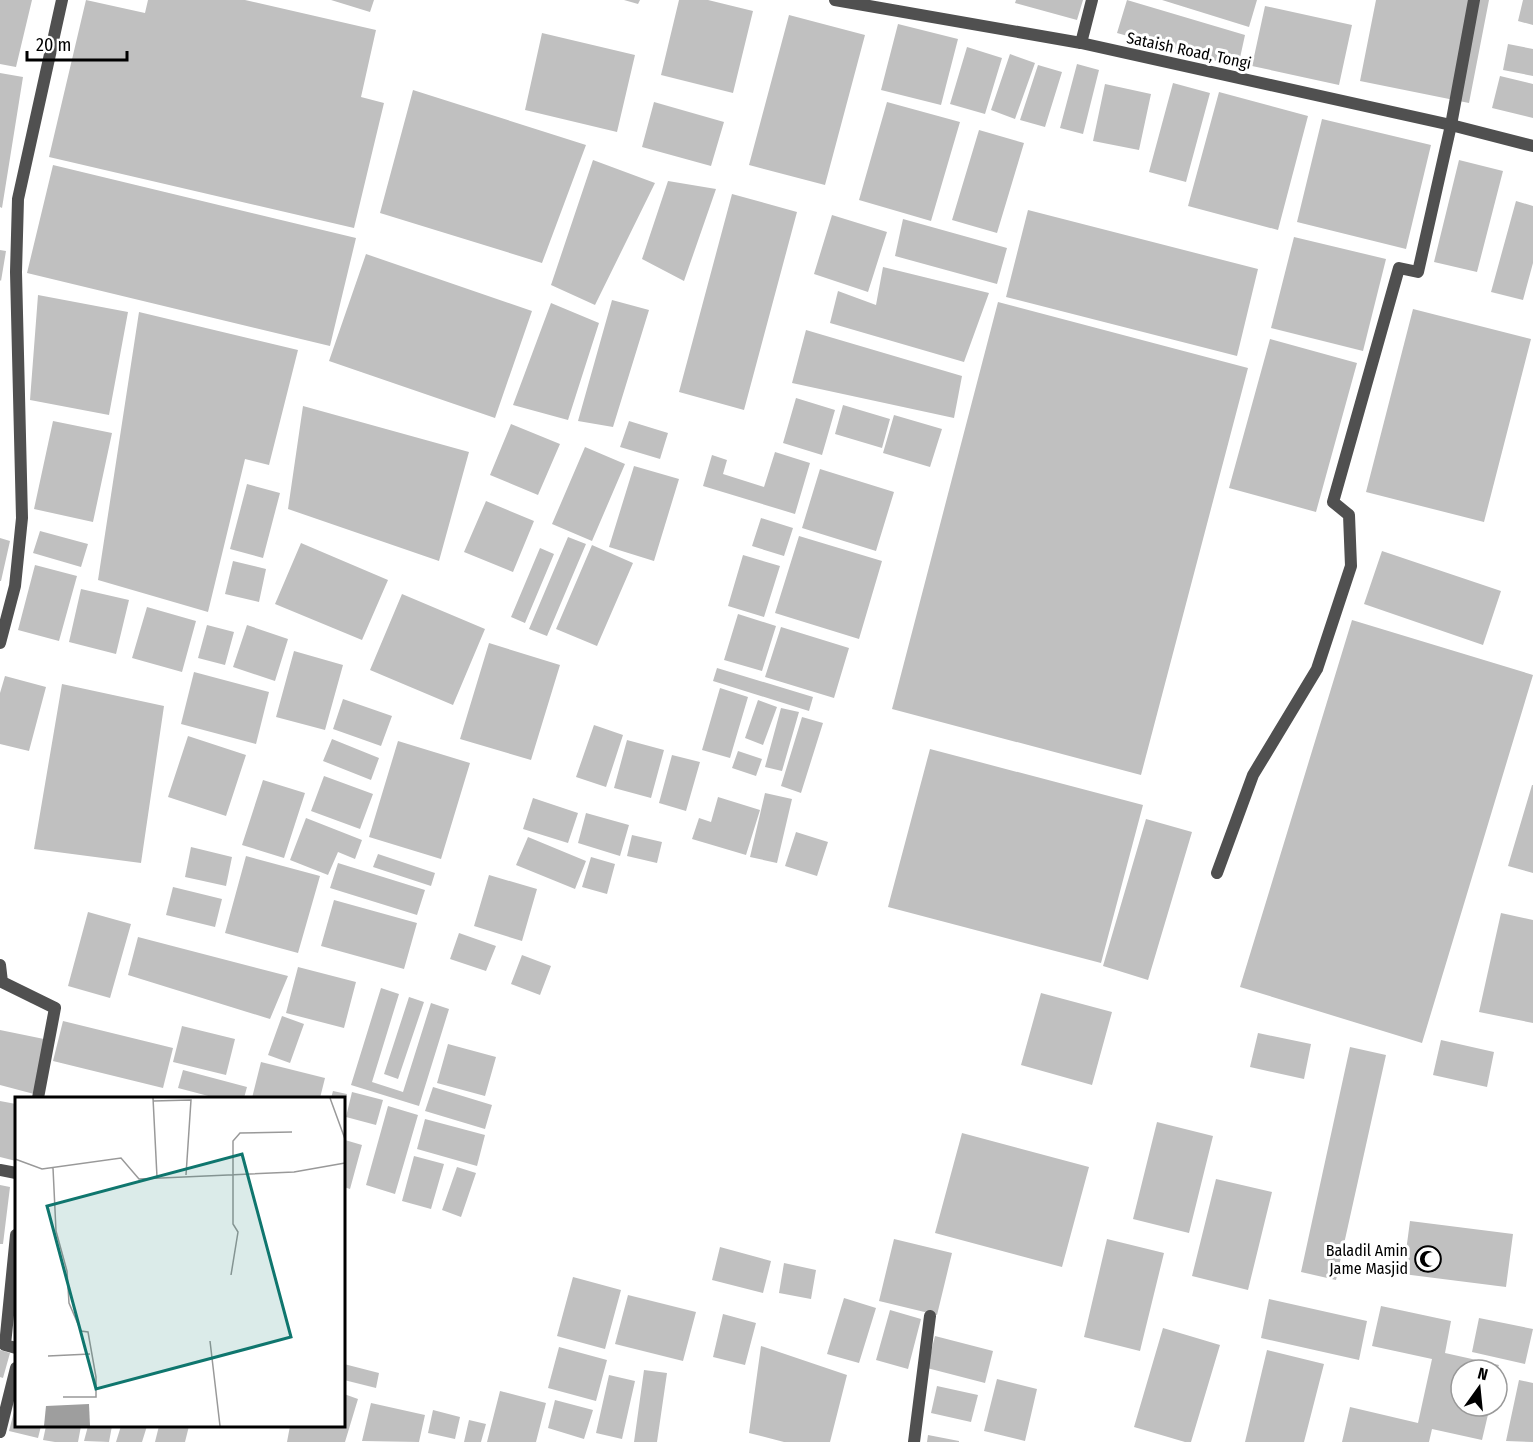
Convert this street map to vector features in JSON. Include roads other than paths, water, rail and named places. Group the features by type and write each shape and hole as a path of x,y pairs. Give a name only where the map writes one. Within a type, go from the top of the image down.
{"street":[{"path":"0,643 15,586 22,518 16,272 18,199 62,0"},
{"name":"Sataish Road, Tongi","path":"835,0 864,3 1081,44 1451,125 1533,146"},
{"path":"1081,44 1092,0"},
{"path":"1217,873 1253,775 1317,669 1351,566 1349,516 1333,502 1399,268 1418,272 1451,125 1474,0"},
{"path":"0,965 2,982 55,1008 38,1097"},
{"path":"0,1170 15,1173"},
{"path":"15,1245 5,1345 15,1348"},
{"path":"914,1442 930,1316"},
{"path":"0,1432 15,1372"}],"place":[{"name":"Baladil Amin Jame Masjid","path":"1428,1259"}]}
